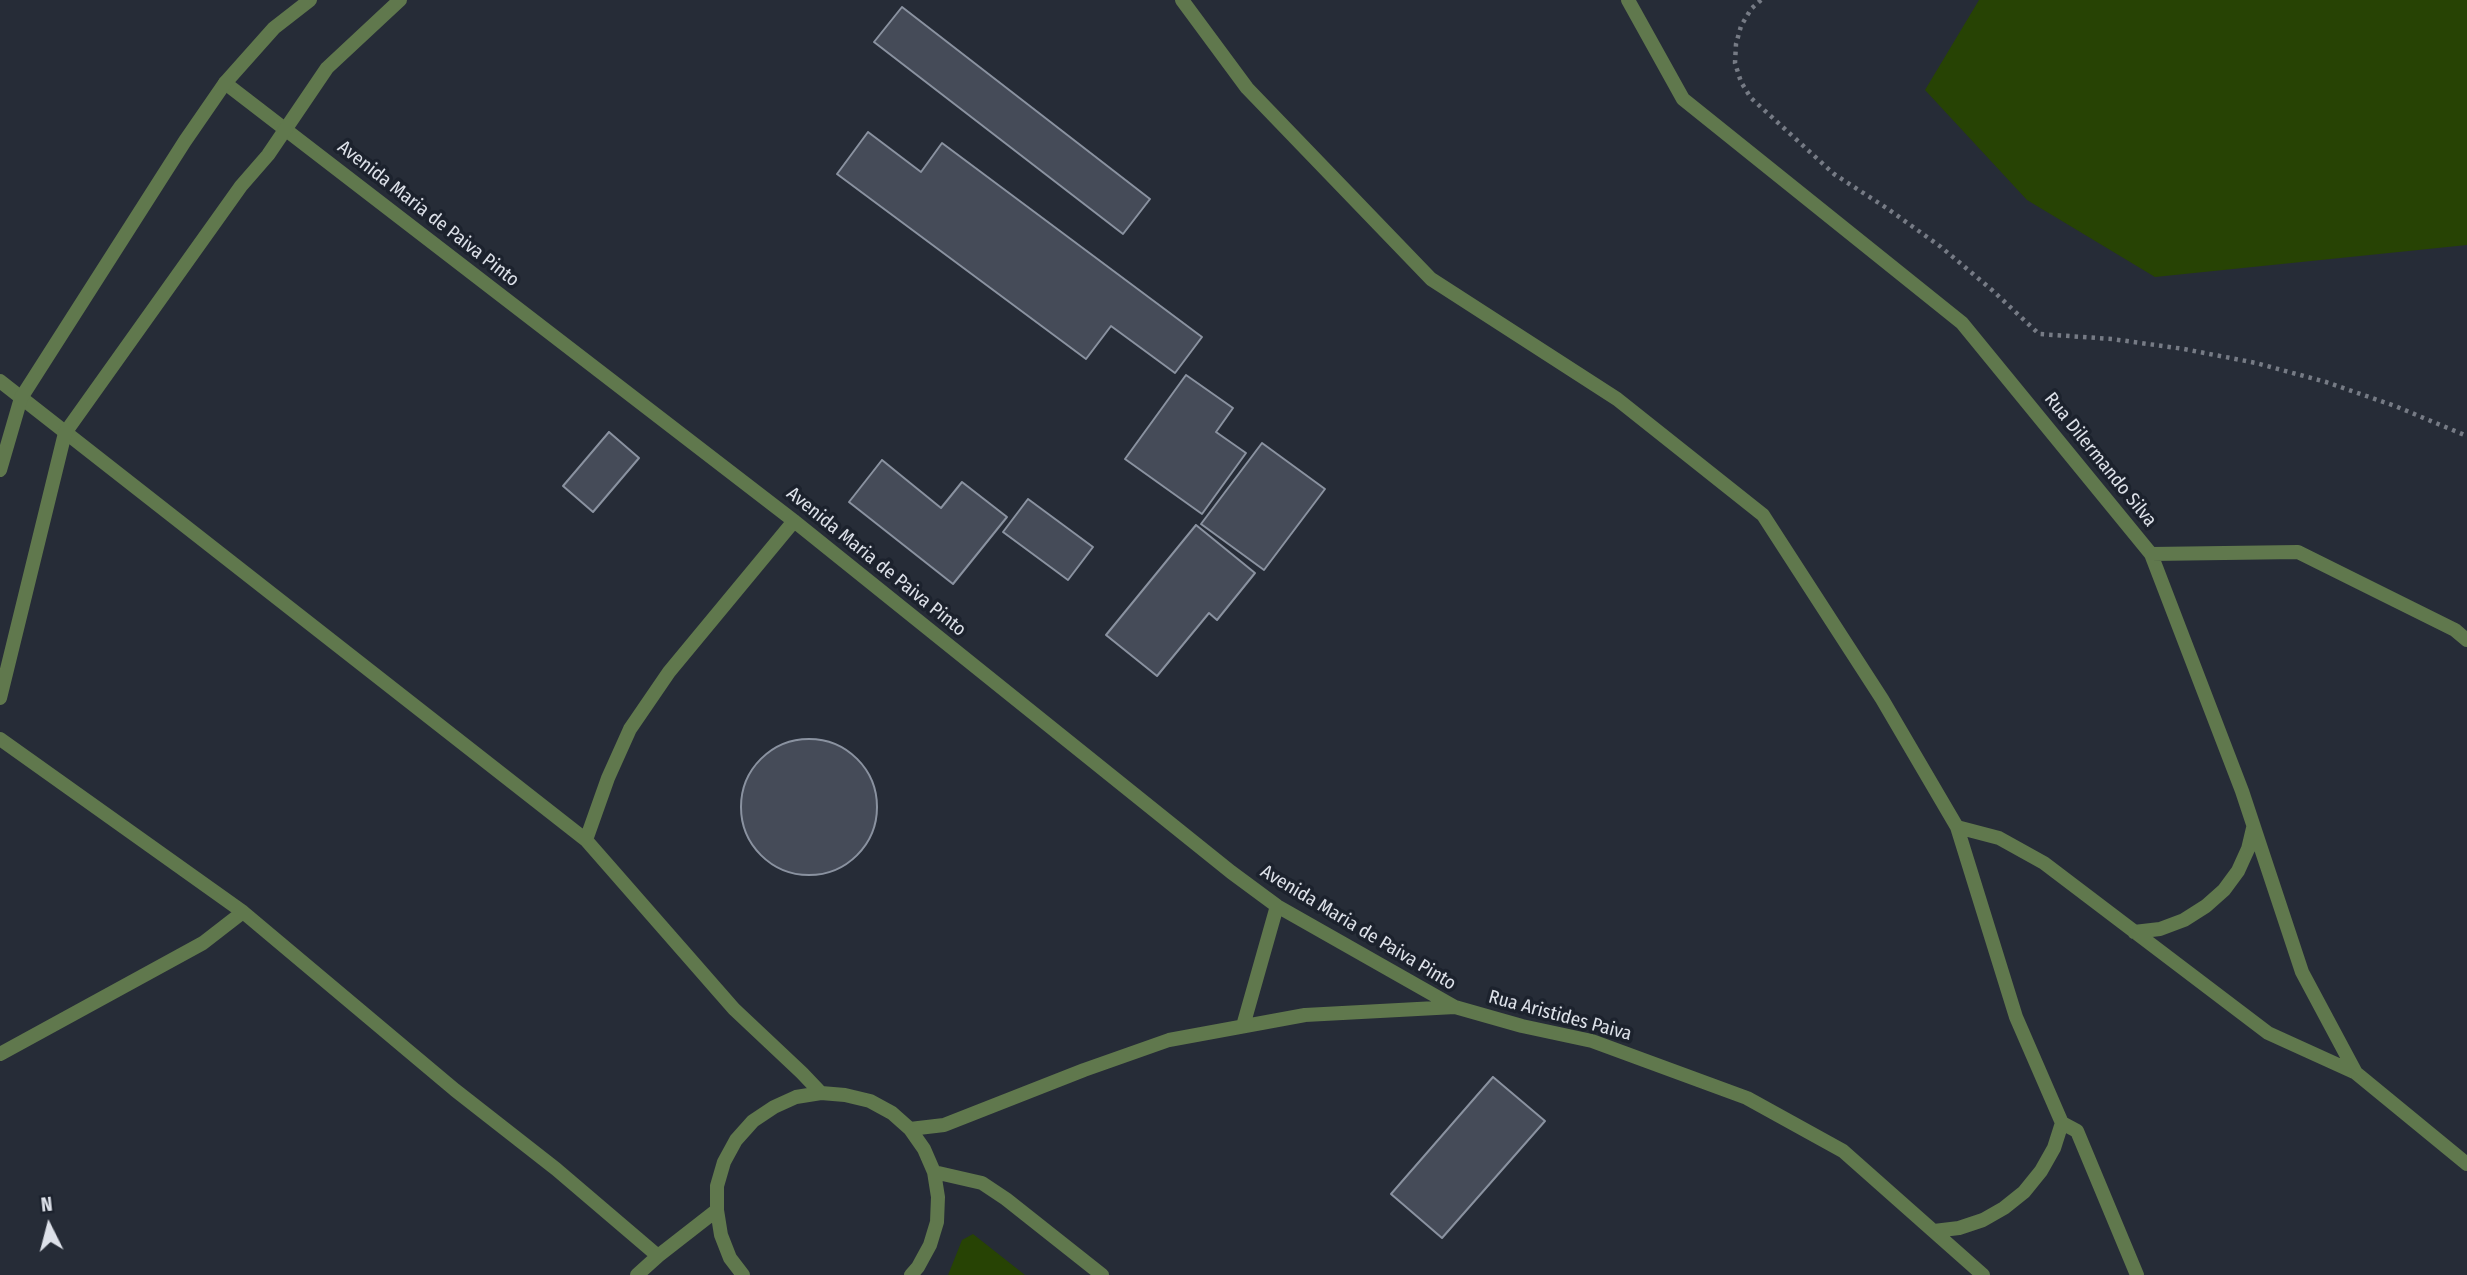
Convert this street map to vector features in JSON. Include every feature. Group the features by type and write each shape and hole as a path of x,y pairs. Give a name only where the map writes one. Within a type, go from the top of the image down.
{"street":[{"path":"0,470 21,398 185,141 226,83 274,28 310,0"},
{"path":"0,698 65,433 241,186 268,155 327,68 400,0"},
{"path":"1182,0 1247,88 1432,279 1617,399 1763,515 1882,699 1957,827 2016,1017 2062,1123 2077,1131 2137,1275"},
{"name":"Rua Dilermando Silva","path":"1628,0 1684,99 1962,323 2151,554 2253,827 2302,972 2356,1073"},
{"name":"Avenida Maria de Paiva Pinto","path":"226,83 794,521 1231,872 1277,906 1455,1007"},
{"path":"0,381 586,841 734,1009 821,1093"},
{"path":"586,841 608,778 630,729 669,672 794,521"},
{"path":"2151,554 2298,552 2455,630 2467,640"},
{"path":"0,739 243,912 455,1090 565,1176 657,1256"},
{"path":"1957,827 1999,838 2044,863 2268,1033 2356,1073 2467,1164"},
{"path":"2134,932 2160,929 2184,920 2206,906 2224,890 2238,871 2248,849 2253,827"},
{"path":"1243,1026 1277,906"},
{"path":"0,1054 203,943 243,912"},
{"name":"Rua Aristides Paiva","path":"910,1129 944,1125 1169,1040 1305,1015 1455,1007 1522,1026 1592,1041 1747,1098 1843,1151 1983,1275"},
{"path":"743,1275 730,1258 716,1210 724,1162 736,1140 753,1121 796,1097 821,1093 870,1101 892,1113 910,1129 924,1149 934,1172 938,1197 937,1222 930,1245 919,1267 911,1275"},
{"path":"1934,1231 1959,1228 1983,1220 2024,1192 2041,1171 2054,1148 2062,1123"},
{"path":"934,1172 982,1183 1102,1275"},
{"path":"637,1275 716,1210"}],"path":[{"path":"1761,0 1751,9 1741,26 1736,44 1735,64 1741,82 1751,98 1834,174 1941,247 1992,289 2039,334 2112,339 2185,349 2256,363 2395,405 2467,436"}],"green space":[{"path":"1979,0 2467,0 2467,245 2155,277 2027,200 1925,90"},
{"path":"973,1234 1025,1275 948,1275 962,1240"}],"building":[{"path":"902,7 1150,199 1123,234 874,42"},
{"path":"868,132 921,172 942,143 1202,337 1175,373 1111,326 1086,359 837,174"},
{"path":"1186,375 1233,408 1216,432 1246,453 1202,514 1125,459"},
{"path":"609,432 639,458 593,512 563,486"},
{"path":"1262,443 1325,489 1264,570 1201,524"},
{"path":"882,460 941,508 962,482 1007,517 953,584 849,502"},
{"path":"1028,499 1093,547 1068,580 1003,532"},
{"path":"1196,525 1255,573 1217,620 1209,613 1157,676 1106,635"},
{"path":"809,739 835,744 857,759 872,781 877,807 872,833 857,855 835,870 809,875 783,870 761,855 746,833 741,807 746,781 761,759 783,744"},
{"path":"1493,1077 1545,1121 1442,1238 1391,1194"}]}
